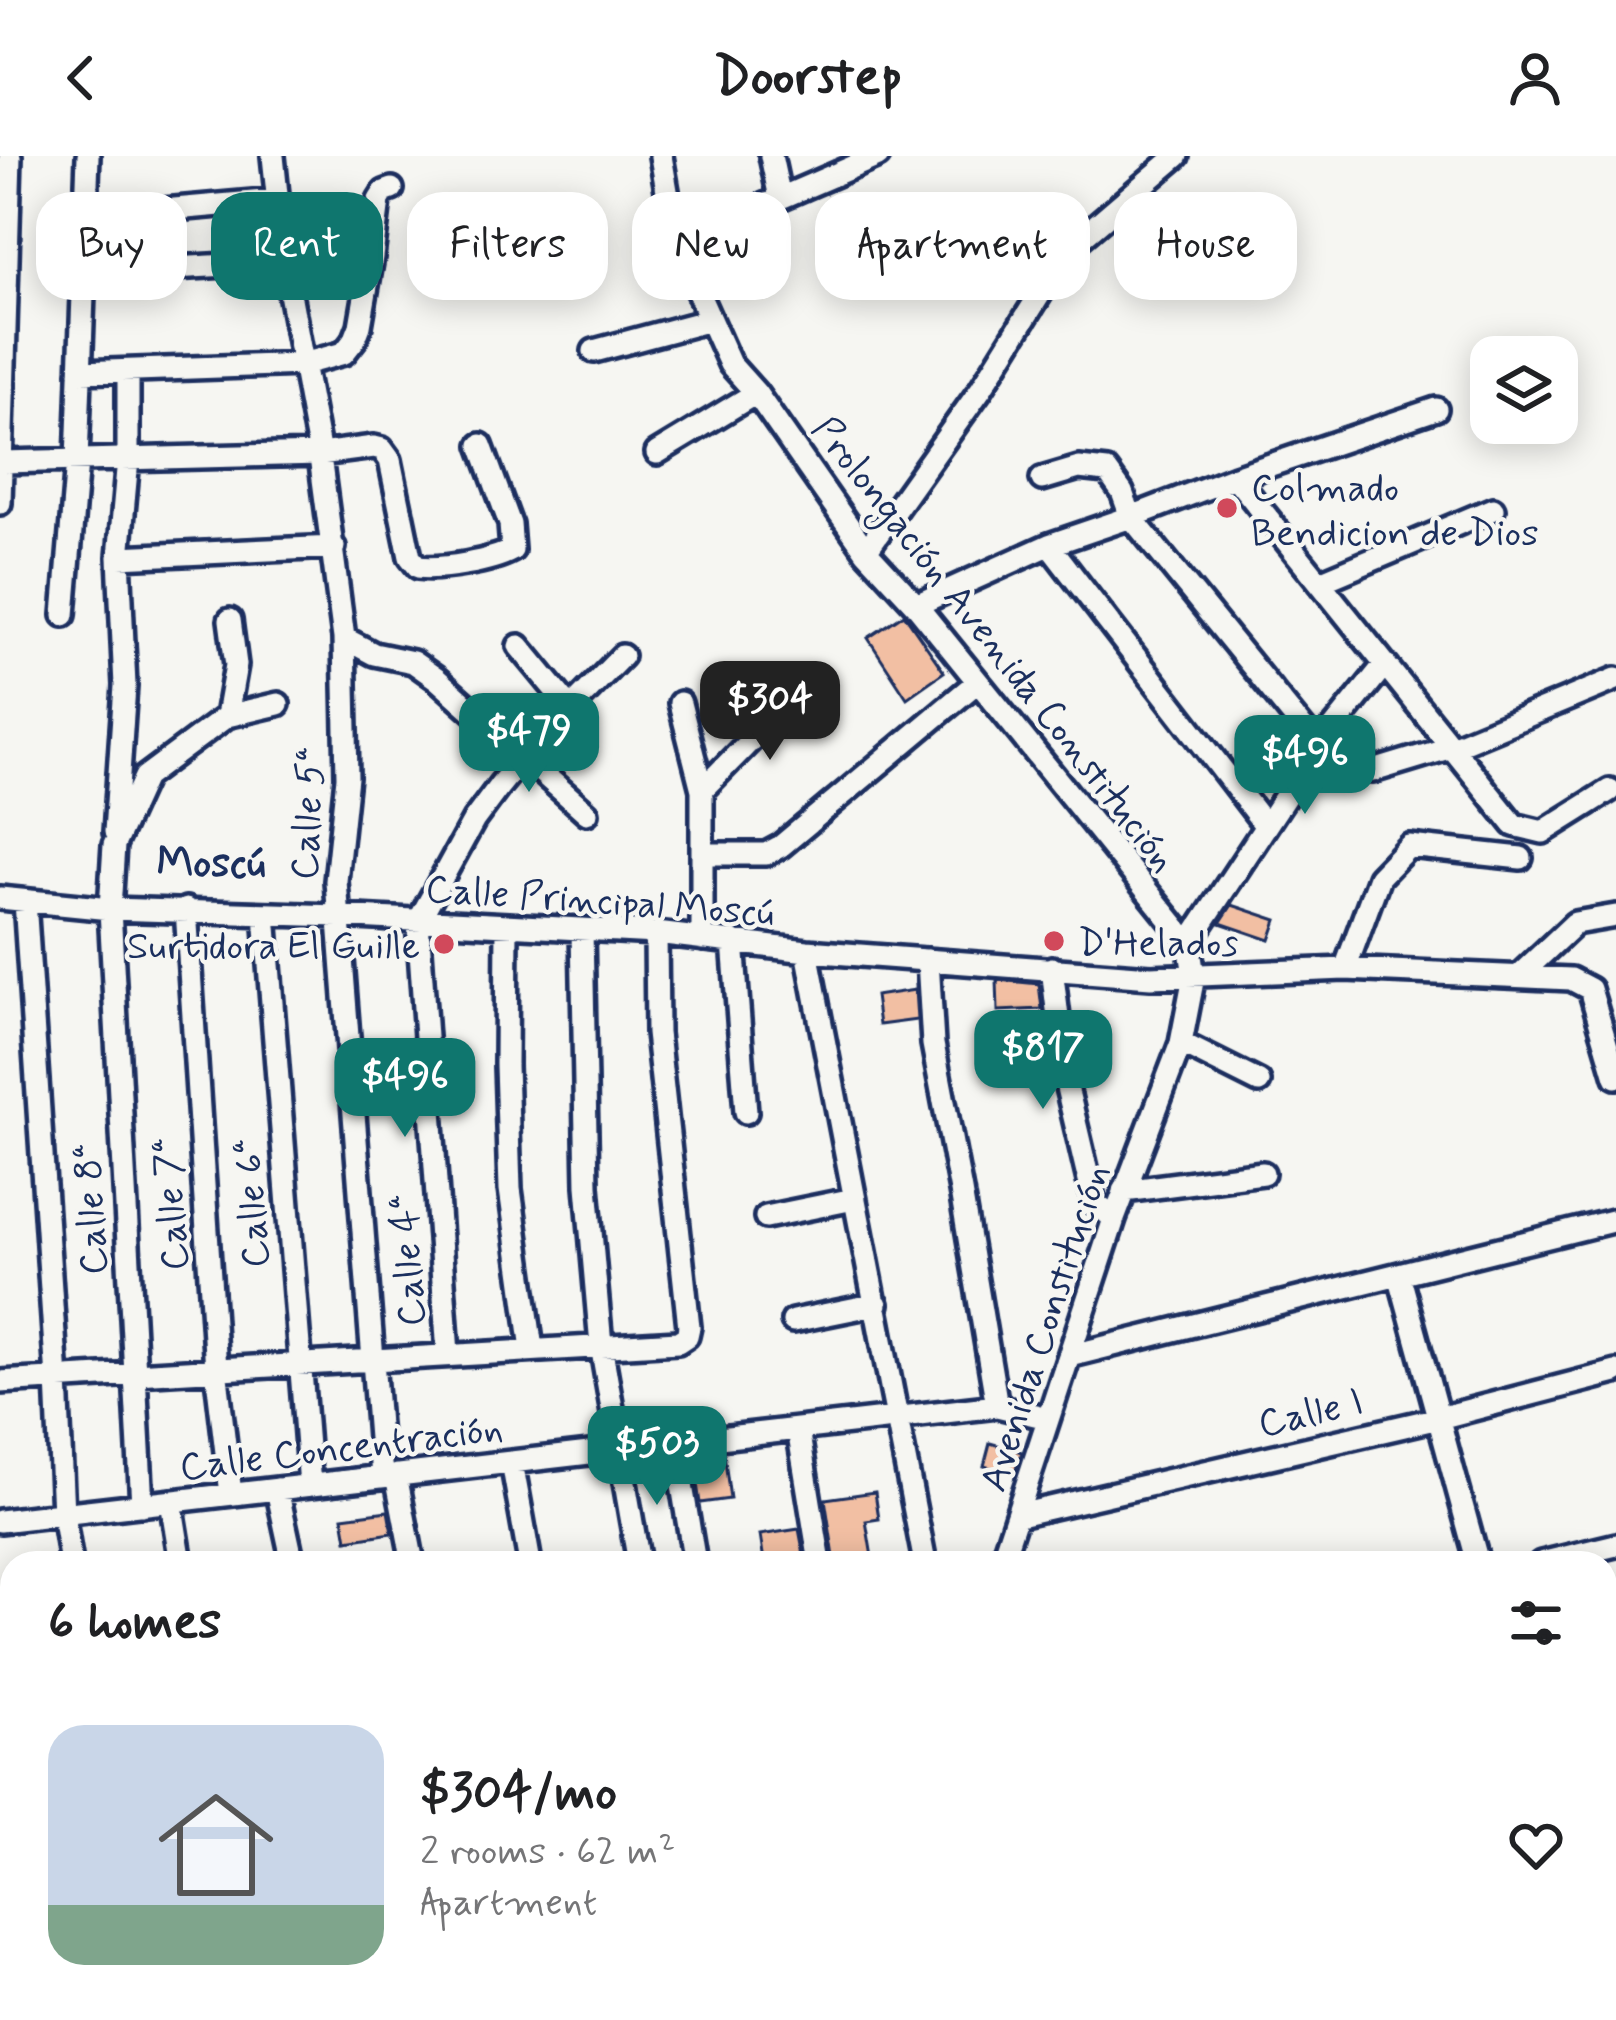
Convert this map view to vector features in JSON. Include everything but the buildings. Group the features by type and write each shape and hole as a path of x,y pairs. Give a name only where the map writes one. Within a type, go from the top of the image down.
{"street":[{"path":"0,503 10,156"},
{"path":"86,192 88,156"},
{"name":"Calle 5ª","path":"273,156 275,192"},
{"name":"Prolongación Avenida Constitución","path":"661,156 667,192"},
{"path":"770,156 779,192"},
{"path":"791,193 878,156"},
{"path":"866,551 980,389 1068,250 1177,156"},
{"path":"383,194 392,188"},
{"path":"64,615 77,461 82,300"},
{"name":"Calle 5ª","path":"291,300 320,454 344,638 347,777 336,880 338,916 371,1359 389,1476 410,1551"},
{"path":"80,372 303,364 344,353 355,339 365,300"},
{"name":"Prolongación Avenida Constitución","path":"701,300 730,364 756,393 866,551 916,605 1189,944"},
{"path":"594,351 710,320"},
{"name":"Calle 8ª","path":"128,372 128,459 119,557 125,686 110,909 142,1504"},
{"path":"657,453 756,393"},
{"path":"916,605 1049,545 1436,409"},
{"path":"3,462 320,454 374,447 390,460 410,557 418,568 431,569 512,550 510,524 481,445"},
{"path":"1042,479 1079,468 1107,471 1131,517 1318,747 1363,770 1452,747 1616,679"},
{"path":"1235,476 1514,825 1543,832 1610,790"},
{"path":"1320,582 1492,508"},
{"path":"1049,545 1265,825"},
{"path":"119,557 334,547"},
{"path":"227,716 236,664 230,620"},
{"path":"344,638 374,654 413,662 587,813"},
{"path":"519,646 571,709"},
{"path":"418,922 474,820 522,758 622,656"},
{"path":"1194,976 1189,944 1318,747 1385,664"},
{"path":"703,854 766,854 781,846 976,682"},
{"path":"702,790 796,694"},
{"path":"680,703 702,790 702,939"},
{"path":"114,845 145,777 227,716 278,704"},
{"path":"1346,969 1379,877 1409,846 1521,858"},
{"name":"Calle Principal Moscú","path":"0,898 110,909 656,933 807,951 1151,977 1346,969 1571,979 1590,989 1616,1077"},
{"path":"25,901 69,1551"},
{"name":"Calle 7ª","path":"186,909 216,1369 231,1494"},
{"name":"Calle 6ª","path":"265,914 310,1485"},
{"path":"1521,974 1575,923 1616,916"},
{"name":"Calle 4ª","path":"418,922 448,1354"},
{"path":"507,925 510,1190 532,1349"},
{"path":"582,931 587,1186 601,1345 636,1551"},
{"path":"0,1382 678,1342 687,1336 657,1033 656,933"},
{"path":"734,941 746,1112"},
{"path":"807,951 924,1551"},
{"path":"928,960 933,1044 998,1406"},
{"path":"1052,968 1066,1083 1094,1202 1114,1219"},
{"name":"Avenida Constitución","path":"1005,1551 1114,1219 1180,1043 1194,976"},
{"path":"1180,1043 1259,1082"},
{"path":"1124,1191 1263,1173"},
{"path":"766,1217 854,1199"},
{"path":"1069,1356 1616,1220"},
{"path":"1400,1274 1475,1551"},
{"path":"794,1321 877,1304"},
{"name":"Calle I","path":"1018,1515 1616,1372"},
{"name":"Calle Concentración","path":"0,1521 998,1406 1048,1418"},
{"path":"797,1429 818,1551"},
{"path":"676,1443 693,1551"},
{"path":"512,1462 528,1551"},
{"path":"278,1489 291,1551"},
{"path":"171,1502 179,1551"}],"place":[{"name":"Colmado Bendicion de Dios","path":"1227,508"},
{"name":"D'Helados","path":"1054,941"},
{"name":"Surtidora El Guille","path":"444,944"}],"district":[{"name":"Moscú","path":"211,861"}]}
